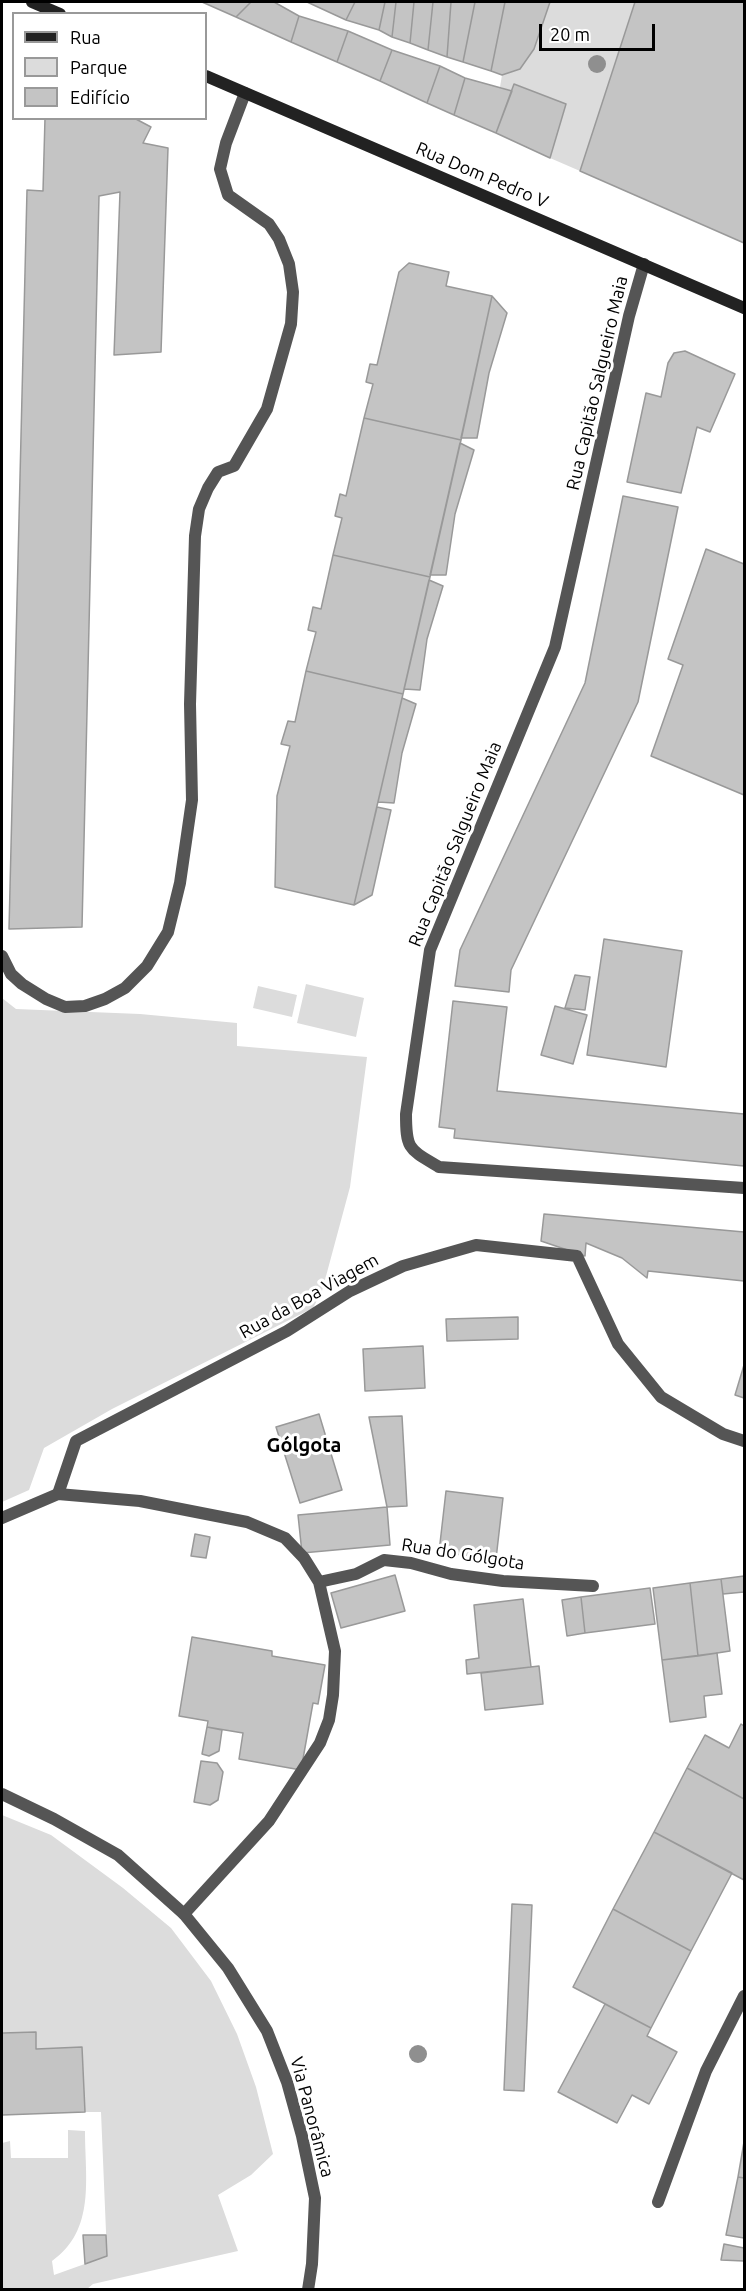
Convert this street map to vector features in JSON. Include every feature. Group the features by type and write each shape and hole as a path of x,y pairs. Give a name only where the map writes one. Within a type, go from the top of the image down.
{"main road":[{"path":"32,2 55,12"},
{"name":"Rua Dom Pedro V","path":"207,76 744,308"}],"street":[{"path":"2,956 11,974 46,999 65,1007 85,1006 105,999 125,988 147,966 168,932 180,883 192,800 190,704 195,536 199,509 218,472 234,466 267,409 291,324 293,292 289,264 279,239 269,224 228,195 220,169 226,142 244,93"},
{"name":"Rua Capitão Salgueiro Maia","path":"644,264 629,315 555,647 430,950 406,1114 406,1139 413,1150 439,1167 744,1188"},
{"name":"Rua da Boa Viagem","path":"58,1494 76,1441 287,1331 350,1291 403,1266 476,1245 577,1256 618,1344 661,1397 723,1434 744,1441"},
{"path":"2,1518 58,1494 140,1501 247,1522 285,1538 304,1558 319,1582 334,1651 333,1695 329,1720 320,1743 269,1821 184,1914"},
{"name":"Rua do Gólgota","path":"319,1582 356,1574 384,1560 411,1563 451,1574 502,1581 593,1586"},
{"name":"Via Panorâmica","path":"2,1794 54,1819 118,1855 184,1914 228,1968 256,2013 267,2031 287,2082 315,2199 312,2264 308,2289"},
{"path":"658,2202 706,2071 744,1996"}],"green space":[{"path":"550,2 635,2 580,171 550,158 566,104 515,84 512,91 500,87 502,75 520,69 534,49"},
{"path":"306,984 364,998 356,1037 297,1023"},
{"path":"258,986 297,995 292,1017 253,1008"},
{"path":"2,998 16,1009 140,1014 237,1023 237,1046 367,1057 350,1187 322,1291 313,1308 112,1409 44,1448 29,1490 2,1502"},
{"path":"2,1815 51,1835 123,1888 171,1928 211,1981 237,2034 256,2087 273,2154 251,2175 218,2195 238,2251 93,2284 87,2289 2,2289 2,2143 10,2141 11,2158 68,2158 68,2130 85,2131 86,2185 82,2219 76,2234 66,2248 52,2261 54,2275 107,2256 101,2112 85,2112 82,2047 36,2049 36,2032 2,2032"}],"building":[{"path":"202,2 251,2 236,17"},
{"path":"251,2 274,2 299,16 291,42 236,17"},
{"path":"307,2 355,2 346,20"},
{"path":"355,2 385,2 379,30 346,20"},
{"path":"385,2 396,2 392,37 379,30"},
{"path":"396,2 414,2 410,43 392,37"},
{"path":"414,2 433,2 428,50 410,43"},
{"path":"433,2 451,2 447,57 428,50"},
{"path":"451,2 475,2 463,62 447,57"},
{"path":"475,2 505,2 491,71 463,62"},
{"path":"505,2 550,2 534,49 520,69 502,75 491,71"},
{"path":"635,2 744,2 744,243 580,171"},
{"path":"299,16 348,31 337,62 291,42"},
{"path":"348,31 392,50 380,81 337,62"},
{"path":"392,50 440,66 427,103 380,81"},
{"path":"440,66 465,78 454,115 427,103"},
{"path":"465,78 512,91 496,133 454,115"},
{"path":"514,84 566,104 550,158 496,133"},
{"path":"45,120 138,120 151,127 143,143 168,148 161,352 114,355 120,192 99,196 82,927 9,929 27,190 43,191"},
{"path":"409,263 449,272 446,286 492,296 461,440 364,418 373,384 366,382 370,364 377,365 399,272"},
{"path":"492,296 507,313 489,373 477,438 461,438"},
{"path":"685,351 735,374 710,432 697,427 681,493 627,482 646,393 661,397 668,363 674,353"},
{"path":"364,418 461,440 430,577 333,555 342,518 335,516 340,494 346,496"},
{"path":"460,443 474,450 455,514 446,575 430,575"},
{"path":"623,496 678,507 638,702 511,970 509,992 455,986 460,950 585,683"},
{"path":"706,549 744,564 744,795 651,756 683,665 668,659"},
{"path":"333,555 430,577 403,694 306,671 316,632 308,630 313,607 321,609"},
{"path":"429,580 443,586 427,639 420,690 404,689"},
{"path":"306,671 403,694 354,905 275,887 277,796 290,746 281,744 288,721 295,722"},
{"path":"402,698 416,704 402,753 394,803 378,802"},
{"path":"377,807 391,810 372,895 354,905"},
{"path":"604,939 682,951 666,1067 587,1055"},
{"path":"575,975 590,977 585,1010 565,1008"},
{"path":"453,1001 507,1007 497,1091 744,1114 744,1166 454,1138 455,1129 439,1127"},
{"path":"555,1006 587,1015 573,1064 541,1055"},
{"path":"544,1214 744,1232 744,1281 648,1271 647,1278 622,1258 586,1243 585,1256 541,1241"},
{"path":"518,1317 518,1339 447,1341 446,1319"},
{"path":"423,1346 425,1388 365,1391 363,1349"},
{"path":"744,1365 744,1398 735,1395"},
{"path":"319,1414 342,1490 300,1503 276,1427"},
{"path":"402,1416 407,1506 387,1507 369,1417"},
{"path":"446,1491 503,1498 496,1559 439,1552"},
{"path":"387,1507 390,1545 302,1553 298,1515"},
{"path":"195,1534 210,1537 206,1558 191,1556"},
{"path":"395,1575 405,1611 341,1628 331,1593"},
{"path":"744,1576 744,1592 723,1594 721,1579"},
{"path":"721,1579 730,1651 698,1656 690,1583"},
{"path":"690,1583 698,1656 662,1660 653,1588"},
{"path":"650,1588 655,1624 585,1633 581,1597"},
{"path":"581,1597 585,1633 567,1636 562,1600"},
{"path":"523,1599 531,1667 467,1674 466,1660 479,1658 474,1605"},
{"path":"192,1637 272,1651 272,1656 325,1665 318,1704 313,1703 301,1770 239,1759 243,1733 207,1727 208,1721 179,1716"},
{"path":"717,1653 722,1694 704,1696 706,1717 670,1722 662,1660"},
{"path":"539,1666 543,1704 485,1710 481,1673"},
{"path":"741,1724 744,1726 744,1799 687,1768 705,1735 729,1748"},
{"path":"207,1727 222,1730 219,1751 209,1756 202,1754"},
{"path":"201,1761 217,1763 223,1772 218,1800 210,1805 194,1802"},
{"path":"687,1768 744,1799 744,1880 654,1832"},
{"path":"654,1832 732,1873 691,1951 613,1909"},
{"path":"512,1904 532,1905 524,2091 504,2090"},
{"path":"613,1909 691,1951 651,2028 573,1987"},
{"path":"605,2004 651,2028 647,2036 677,2052 649,2104 632,2095 617,2123 558,2092"},
{"path":"36,2032 36,2049 82,2047 85,2112 2,2115 2,2033"},
{"path":"744,2142 744,2178 738,2177"},
{"path":"738,2177 744,2178 744,2238 726,2235"},
{"path":"83,2235 106,2235 107,2256 85,2264"},
{"path":"724,2244 744,2248 744,2261 721,2260"}],"district":[{"name":"Gólgota","path":"304,1445"}]}
